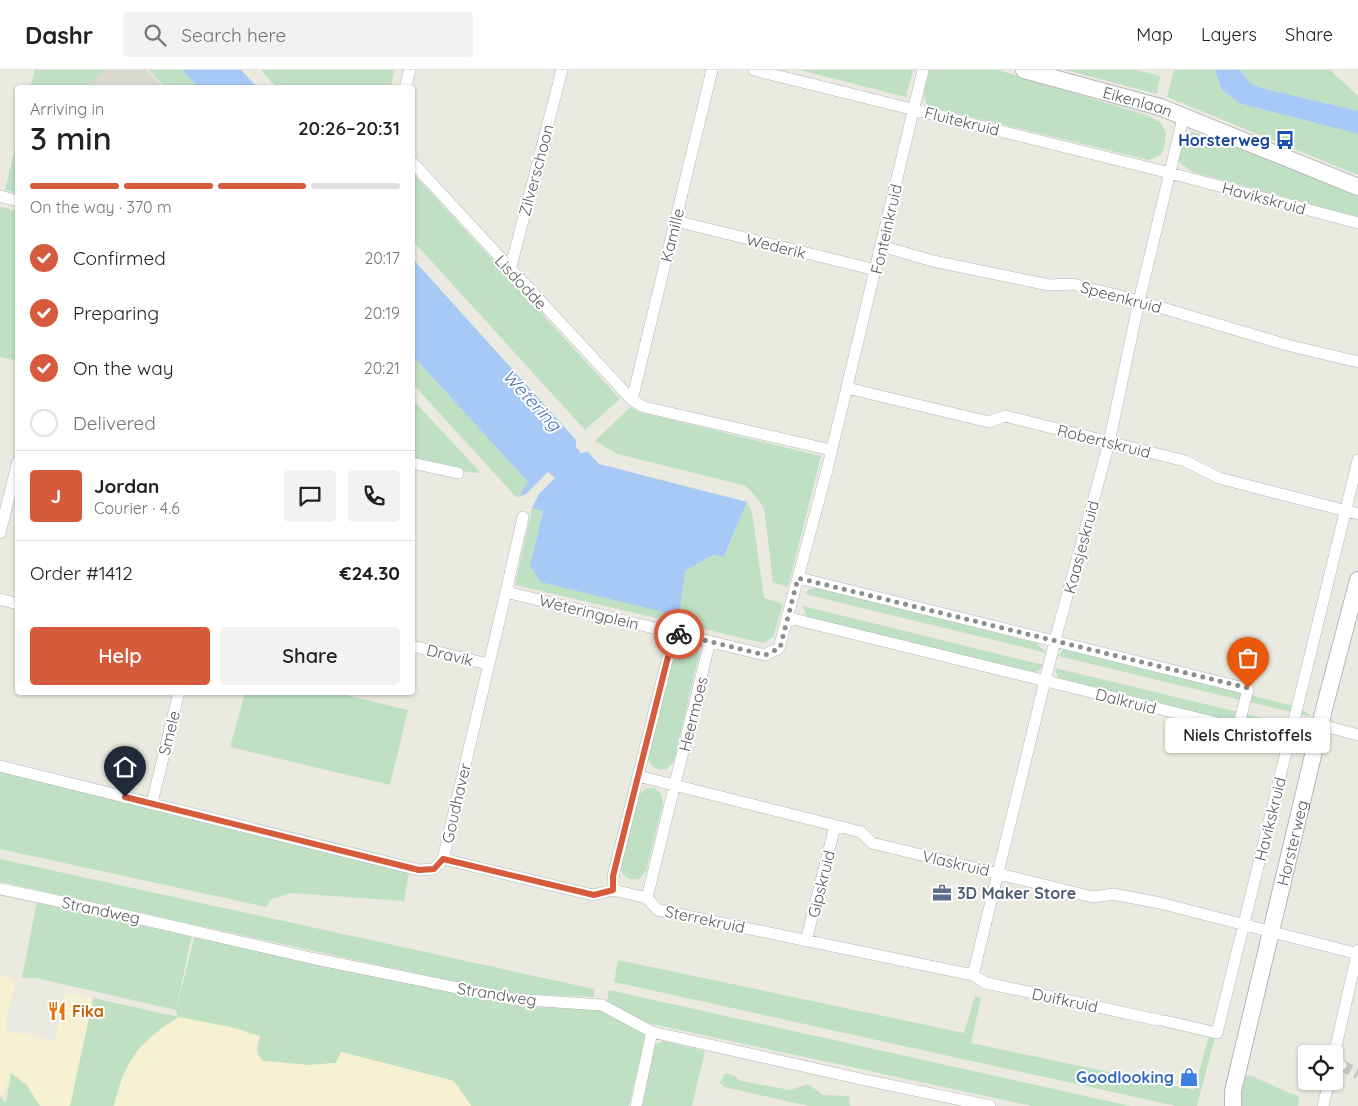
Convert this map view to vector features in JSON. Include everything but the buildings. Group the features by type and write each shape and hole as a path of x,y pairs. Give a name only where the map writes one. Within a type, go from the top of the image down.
{"street":[{"path":"407,85 410,70"},
{"name":"Zilverschoon","path":"510,270 562,70"},
{"name":"Kamille","path":"632,400 712,70"},
{"name":"Fluitekruid","path":"754,70 1170,173"},
{"name":"Fonteinkruid","path":"847,388 923,70"},
{"name":"Eikenlaan","path":"1024,70 1160,107 1183,118 1358,187"},
{"name":"Kaasjeskruid","path":"973,976 1055,640 1109,443 1183,118"},
{"name":"Lisdodde","path":"415,165 632,400"},
{"name":"Havikskruid","path":"1170,173 1358,223"},
{"path":"0,196 15,200"},
{"name":"Wederik","path":"676,221 876,270"},
{"name":"Speenkruid","path":"881,246 933,261 1049,285 1073,284 1140,301 1287,345 1358,362"},
{"name":"Robertskruid","path":"847,388 989,422 1005,416 1185,461 1219,478 1358,514"},
{"name":"Weteringplein","path":"506,592 765,655 780,648 847,388"},
{"path":"632,400 644,407 831,450"},
{"name":"Havikskruid","path":"1217,1033 1358,460"},
{"path":"415,464 458,473"},
{"path":"0,533 15,473"},
{"path":"506,592 523,517"},
{"name":"Dalkruid","path":"788,618 1238,728 1244,708 1248,688 798,578"},
{"name":"Horsterweg","path":"1232,1106 1233,1091 1270,932 1358,580"},
{"name":"Goudhaver","path":"0,766 419,870 434,869 443,859 506,592"},
{"path":"0,599 15,603"},
{"path":"613,890 613,876 674,633"},
{"name":"Heermoes","path":"647,898 710,642"},
{"name":"Dravik","path":"415,647 488,664"},
{"name":"Smele","path":"152,803 178,695"},
{"path":"1321,725 1358,735"},
{"path":"638,776 675,786"},
{"name":"Vlaskruid","path":"675,786 861,832 872,843 1093,897 1114,894 1160,903 1270,932 1358,952"},
{"name":"Gipskruid","path":"806,941 836,826"},
{"name":"Sterrekruid","path":"443,859 594,895 613,890 647,898 658,910 973,976"},
{"name":"Strandweg","path":"0,889 311,958 512,999 602,1005 652,1032 990,1106"},
{"path":"1339,1045 1358,952"},
{"name":"Duifkruid","path":"973,976 986,983 1217,1033"},
{"path":"636,1106 652,1032"},
{"path":"1323,1106 1327,1090"}],"shaded area":[{"path":"50,70 147,70 162,85 45,85"}],"green space":[{"path":"35,70 104,70 87,85 31,85"},
{"path":"149,70 182,70 196,85 163,85"},
{"path":"261,70 394,71 391,85 274,85"},
{"path":"800,70 913,70 906,97"},
{"path":"929,70 998,70 1146,115 1160,122 1166,132 1164,148 1160,155 1149,160 931,107 927,104 924,95"},
{"path":"1065,70 1136,70 1160,76 1157,94"},
{"path":"1174,70 1215,70 1221,89 1238,103 1358,134 1358,175 1167,97"},
{"path":"1240,70 1330,70 1358,96 1358,111 1262,88 1251,84"},
{"path":"1193,132 1358,192 1358,217 1193,172 1179,162 1179,152 1185,137"},
{"path":"15,148 15,192 5,190"},
{"path":"415,175 620,399 585,430 415,243"},
{"path":"0,207 15,211 15,361 0,357"},
{"path":"415,358 528,482 519,497 515,496 415,386"},
{"path":"415,402 481,473 460,471 415,460"},
{"path":"630,407 639,412 821,456 788,587 773,582 764,509 759,500 746,486 617,454 595,441"},
{"path":"747,502 752,512 764,598 783,604 773,637 764,643 515,585 532,508 543,510 530,566 685,571 713,555 725,556"},
{"path":"820,587 1036,643 1047,653 805,594 809,589"},
{"path":"803,606 1044,665 1038,671 1027,673 812,621 805,614"},
{"path":"683,641 694,643 699,655 674,761 668,768 659,769 653,767 648,758 677,645"},
{"path":"1072,649 1301,708 1312,717 1058,656 1063,650"},
{"path":"1055,668 1308,729 1302,736 1292,737 1059,681"},
{"path":"244,695 346,695 408,710 390,785 230,747"},
{"path":"0,772 409,872 404,901 291,893 272,899 266,907 0,849"},
{"path":"654,788 661,794 663,803 646,871 639,879 629,879 622,873 620,866 638,796 645,789"},
{"path":"0,859 594,989 594,997 505,993 0,882"},
{"path":"37,901 192,934 176,1010 36,978 22,978"},
{"path":"195,934 512,1002 601,1008 646,1033 629,1106 471,1106 454,1081 342,1052 336,1063 309,1065 263,1061 257,1052 260,1036 179,1017 153,1035 135,1054 123,1076 114,1106 70,1106 93,998 178,1017 176,1011"},
{"path":"618,960 964,1033 975,996 981,998 971,1043 1194,1090 1209,1036 1215,1037 1197,1106 1176,1106 614,982"},
{"path":"609,990 1130,1106 1032,1106 643,1022 607,1001"},
{"path":"664,1041 705,1051 692,1106 641,1106 652,1053 656,1044"},
{"path":"11,1073 27,1085 40,1106 0,1106 0,1096 6,1103"},
{"path":"725,1073 733,1075 741,1081 790,1090 808,1084 823,1095 849,1096 850,1106 809,1106 724,1087 720,1083"},
{"path":"1249,1075 1299,1097 1298,1106 1241,1106 1239,1097 1244,1077"}],"sand":[{"path":"0,976 15,979 5,1030 55,1041 65,993 93,998 70,1106 40,1106 27,1085 11,1073 3,1096 0,1092"},
{"path":"179,1017 231,1027 260,1036 257,1052 263,1061 309,1065 336,1063 341,1052 454,1081 471,1106 114,1106 123,1076 136,1054 153,1035"}],"water":[{"path":"182,70 241,70 255,85 196,85"},
{"path":"1215,70 1240,70 1251,84 1262,88 1358,111 1358,134 1238,103 1221,89"},
{"name":"Wetering","path":"415,261 576,440 576,447 581,453 588,452 599,464 747,502 724,557 713,555 685,571 679,616 541,582 530,566 543,511 532,508 539,494 555,478 548,472 526,494 519,497 528,482 415,358"}],"tunnel":[{"path":"1343,1066 1358,1074"}],"way so far":[{"path":"679,634 765,655 780,648 798,578 913,604 1248,688"}],"place":[{"name":"Horsterweg","path":"1285,140"},
{"name":"Niels Christoffels","path":"1248,688"},
{"name":"3D Maker Store","path":"942,893"},
{"name":"Fika","path":"57,1011"},
{"name":"Goodlooking","path":"1189,1077"}],"route":[{"path":"125,797 419,870 434,869 443,859 594,895 613,890 613,876 674,633 679,634"}]}
